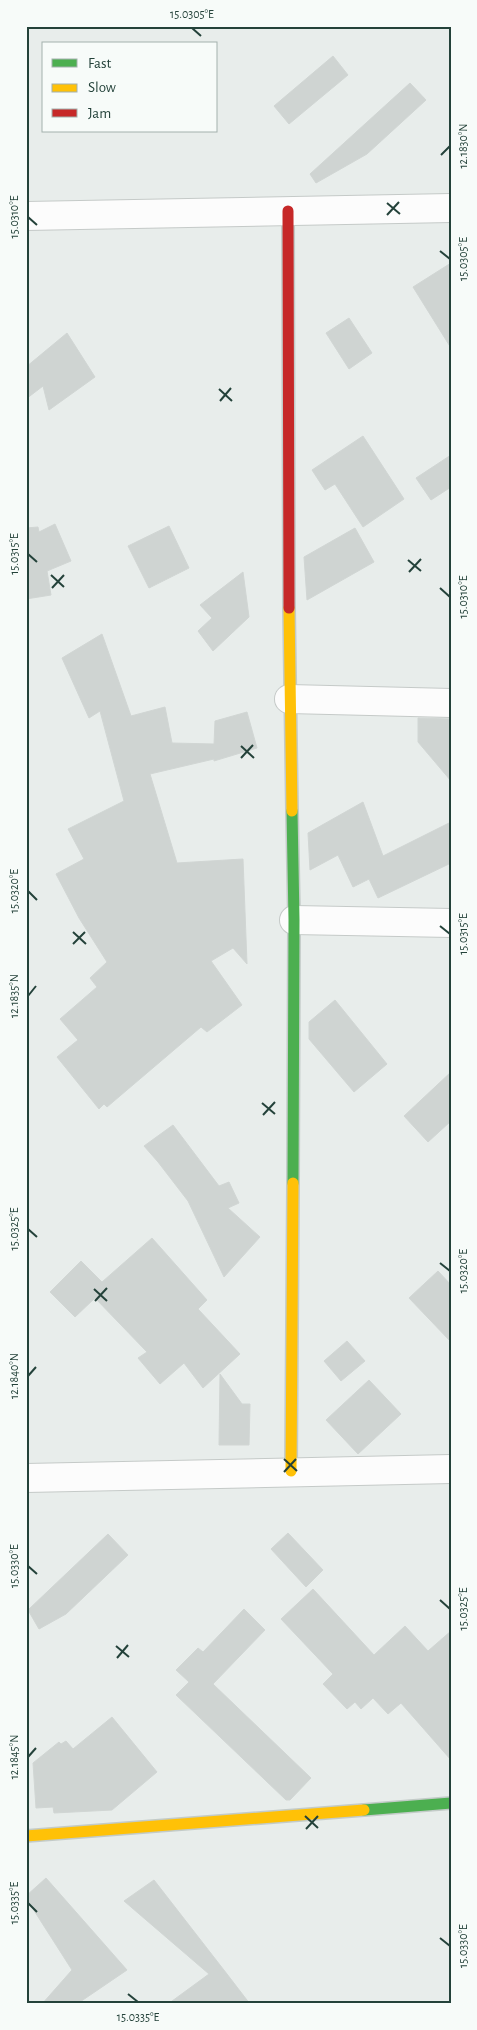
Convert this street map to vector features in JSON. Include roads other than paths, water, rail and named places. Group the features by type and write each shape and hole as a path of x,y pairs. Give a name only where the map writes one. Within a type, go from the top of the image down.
{"street":[{"path":"26,216 451,208"},
{"path":"288,211 289,699 294,920 291,1471"},
{"path":"289,699 451,703"},
{"path":"294,920 451,922"},
{"path":"26,1478 451,1469"},
{"path":"26,1836 451,1803"}]}
